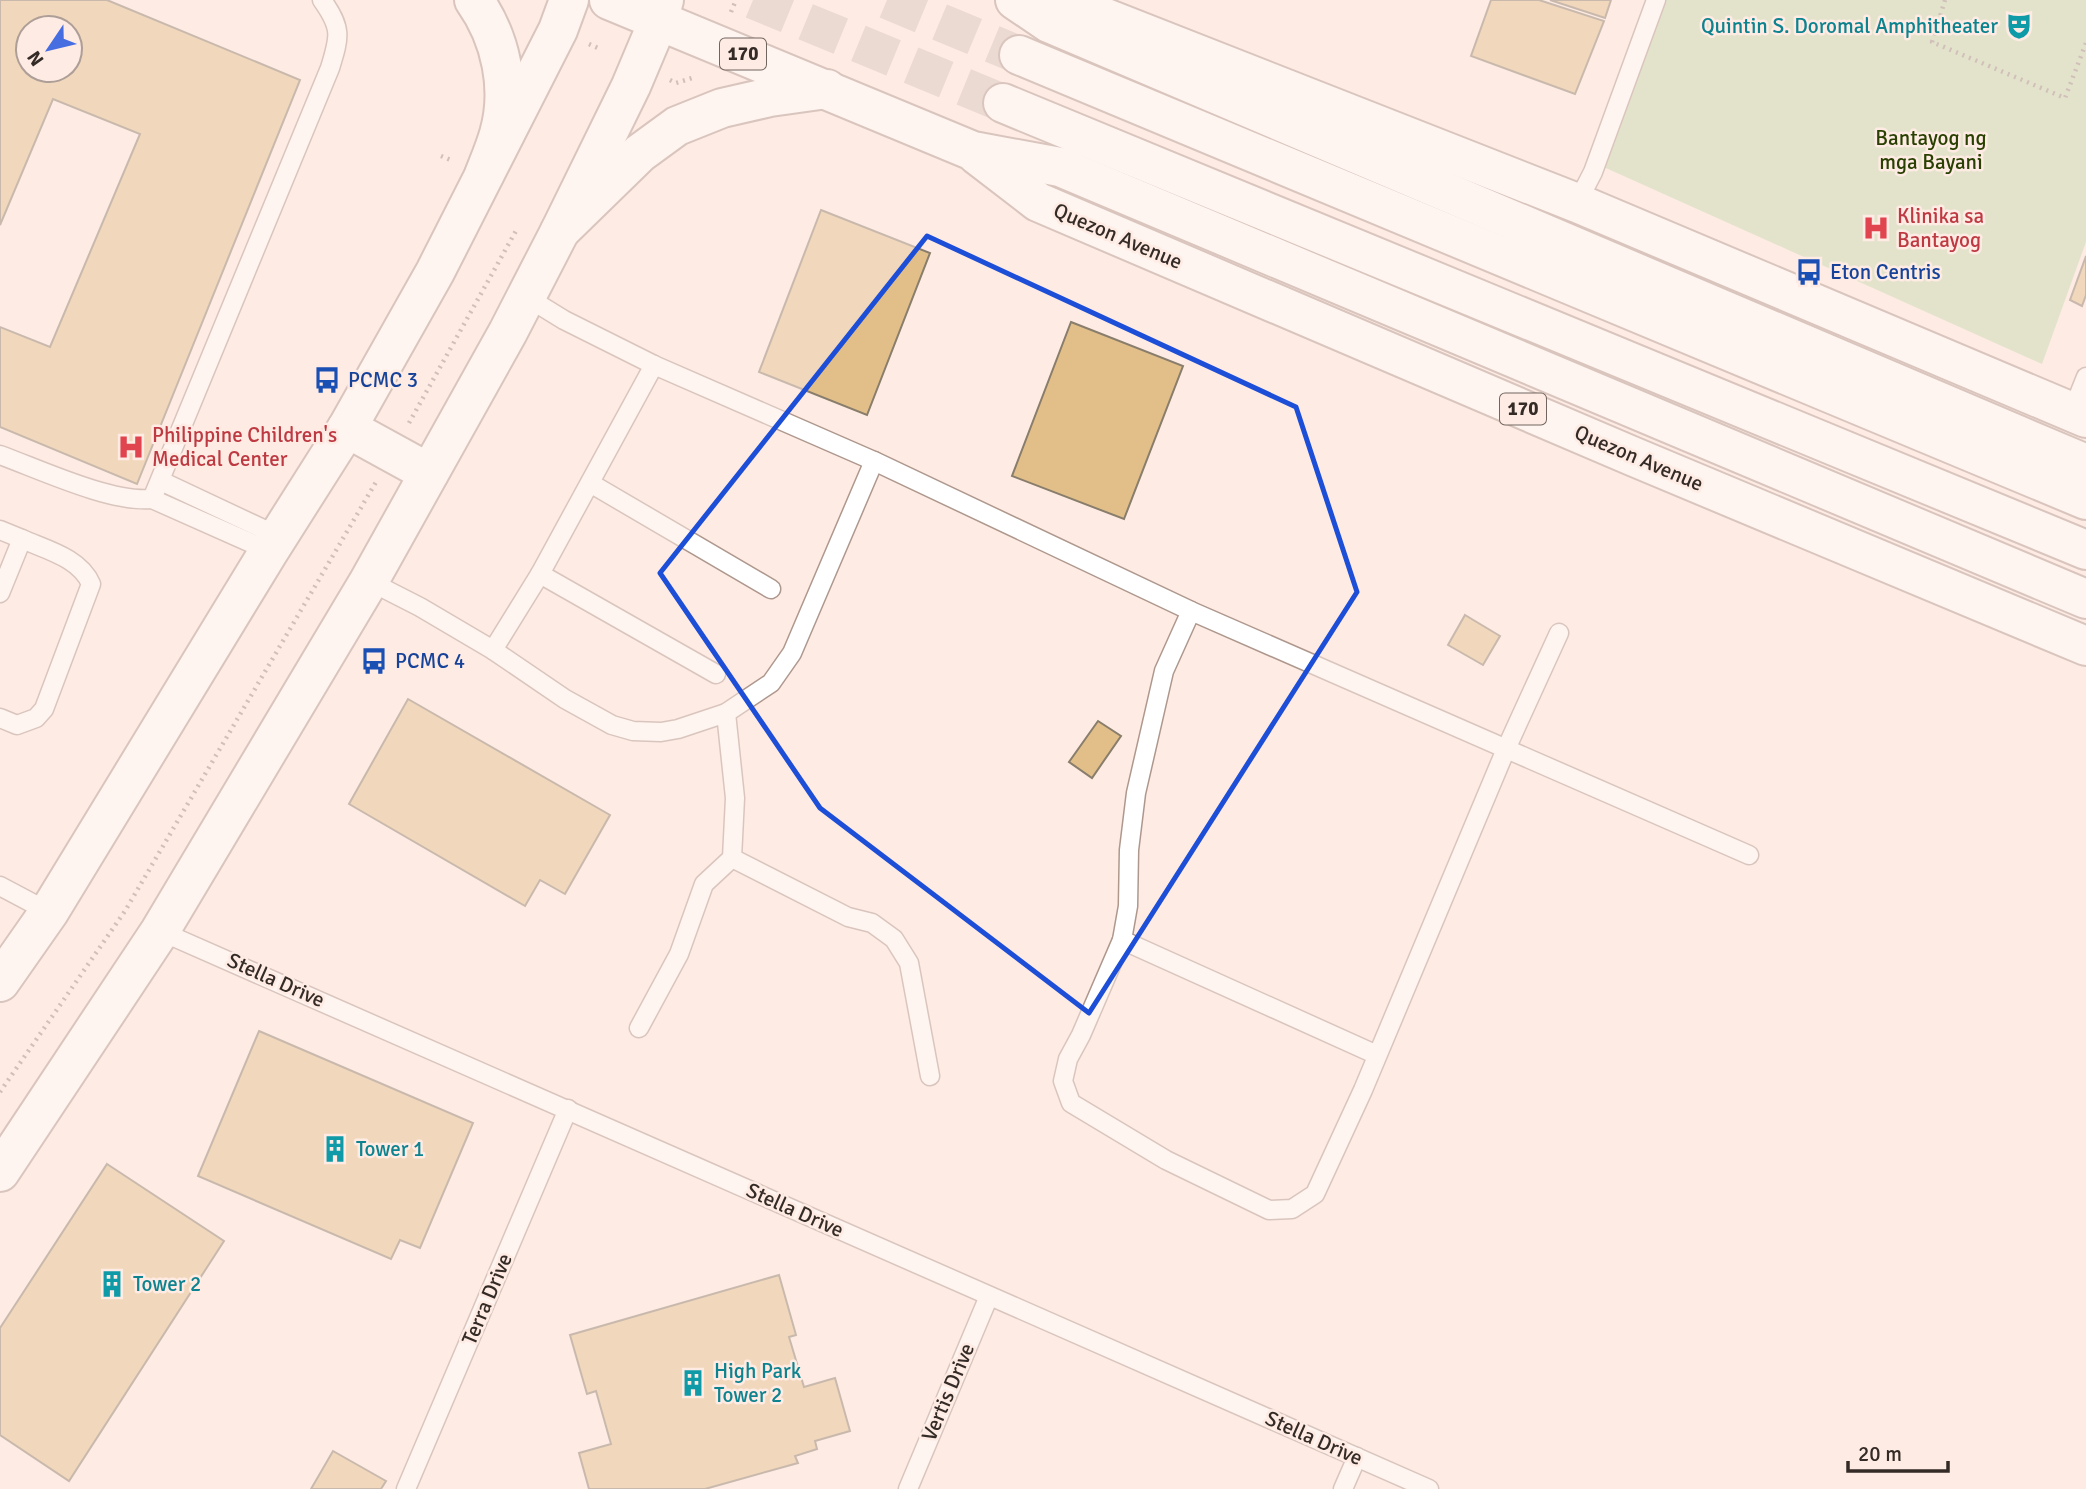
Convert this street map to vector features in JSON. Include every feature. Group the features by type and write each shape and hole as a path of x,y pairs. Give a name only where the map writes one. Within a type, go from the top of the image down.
{"main road":[{"path":"474,0 485,15 496,41 504,77 502,123 484,175"},
{"path":"0,982 50,912 347,428 435,272 558,30 569,0"},
{"name":"Quezon Avenue","path":"609,0 661,11 827,89 972,151 1060,167 2086,599"},
{"path":"1015,0 1049,23 2086,464"},
{"path":"1060,0 1577,203 2079,415"},
{"path":"0,1172 160,931 369,581 508,332 560,231 631,86 661,11"},
{"path":"1019,55 2086,500"},
{"path":"560,231 640,153 677,126 722,108 770,97 827,89"},
{"path":"1003,103 2086,550"},
{"name":"Quezon Avenue","path":"972,151 1038,202 2086,646"},
{"path":"347,428 429,473"}],"lane":[{"path":"152,499 330,68 338,41 335,19 322,0"},
{"path":"1577,203 1593,172 1656,0"},
{"path":"525,296 564,320 654,365 874,461 1191,611 1749,855"},
{"path":"493,650 540,574 654,365"},
{"path":"2079,415 2086,377"},
{"path":"0,455 113,496 136,501 152,499 274,544"},
{"path":"369,581 493,650 565,699 612,725 633,731 661,732 678,729 726,713 771,683 792,653 874,461"},
{"path":"161,481 274,544"},
{"path":"590,483 771,589"},
{"path":"0,530 74,562 86,573 92,584 44,709 36,718 17,725 0,718"},
{"path":"0,593 22,539"},
{"path":"540,574 716,674"},
{"path":"1191,611 1164,671 1138,783 1127,880 1128,906 1122,940 1068,1059 1063,1081 1071,1103 1166,1160 1269,1210 1292,1209 1315,1194 1559,633"},
{"path":"639,1028 678,954 704,884 732,858 735,797 726,713"},
{"path":"732,858 848,917 872,923 894,939 909,963 930,1076"},
{"path":"0,886 50,912"},
{"name":"Stella Drive","path":"160,931 1429,1489"},
{"path":"1122,940 1377,1055"},
{"name":"Terra Drive","path":"406,1489 568,1109"},
{"name":"Vertis Drive","path":"908,1489 989,1296"},
{"path":"1343,1489 1357,1457"}],"path":[{"path":"729,16 736,0"},
{"path":"1945,0 1932,42 2066,99 2086,43"},
{"path":"0,1092 125,911 392,453 520,224"}],"highlighted area":[{"path":"927,236 1296,407 1357,592 1089,1013 820,808 660,573"}],"green space":[{"name":"Bantayog ng mga Bayani","path":"1646,0 2086,0 2086,242 2042,364 1588,160"}],"building":[{"path":"0,0 107,0 300,80 137,484 0,427 0,327 50,347 140,134 53,99 0,225"},
{"path":"1491,0 1539,0 1604,21 1575,94 1471,56"},
{"path":"1550,0 1611,0 1605,18"},
{"path":"821,210 930,253 867,415 759,372"},
{"path":"2086,256 2086,295 2082,306 2070,300"},
{"path":"1071,322 1183,366 1124,519 1012,476"},
{"path":"1465,615 1500,636 1483,665 1448,645"},
{"path":"408,699 610,815 565,894 540,880 525,906 349,804"},
{"path":"1098,721 1121,736 1092,778 1069,762"},
{"name":"Tower 1","path":"259,1031 473,1123 420,1248 400,1240 391,1259 198,1176"},
{"name":"Tower 2","path":"107,1164 224,1241 69,1481 0,1435 0,1328"},
{"name":"High Park Tower 2","path":"779,1275 796,1335 789,1337 804,1387 835,1378 850,1431 815,1441 817,1449 795,1456 798,1463 705,1489 589,1489 579,1453 611,1444 596,1391 587,1394 570,1335"},
{"path":"333,1451 386,1481 381,1489 311,1489"}],"tunnel":[{"path":"753,0 1003,103"},
{"path":"887,0 1019,55"}],"place":[{"name":"Quintin S. Doromal Amphitheater","path":"2019,26"},
{"name":"Klinika sa Bantayog","path":"1876,228"},
{"name":"Eton Centris","path":"1809,272"},
{"name":"PCMC 3","path":"327,380"},
{"name":"Philippine Children's Medical Center","path":"131,447"},
{"name":"PCMC 4","path":"374,661"},
{"name":"Tower 1","path":"335,1149"},
{"name":"Tower 2","path":"112,1284"},
{"name":"High Park Tower 2","path":"693,1383"}]}
